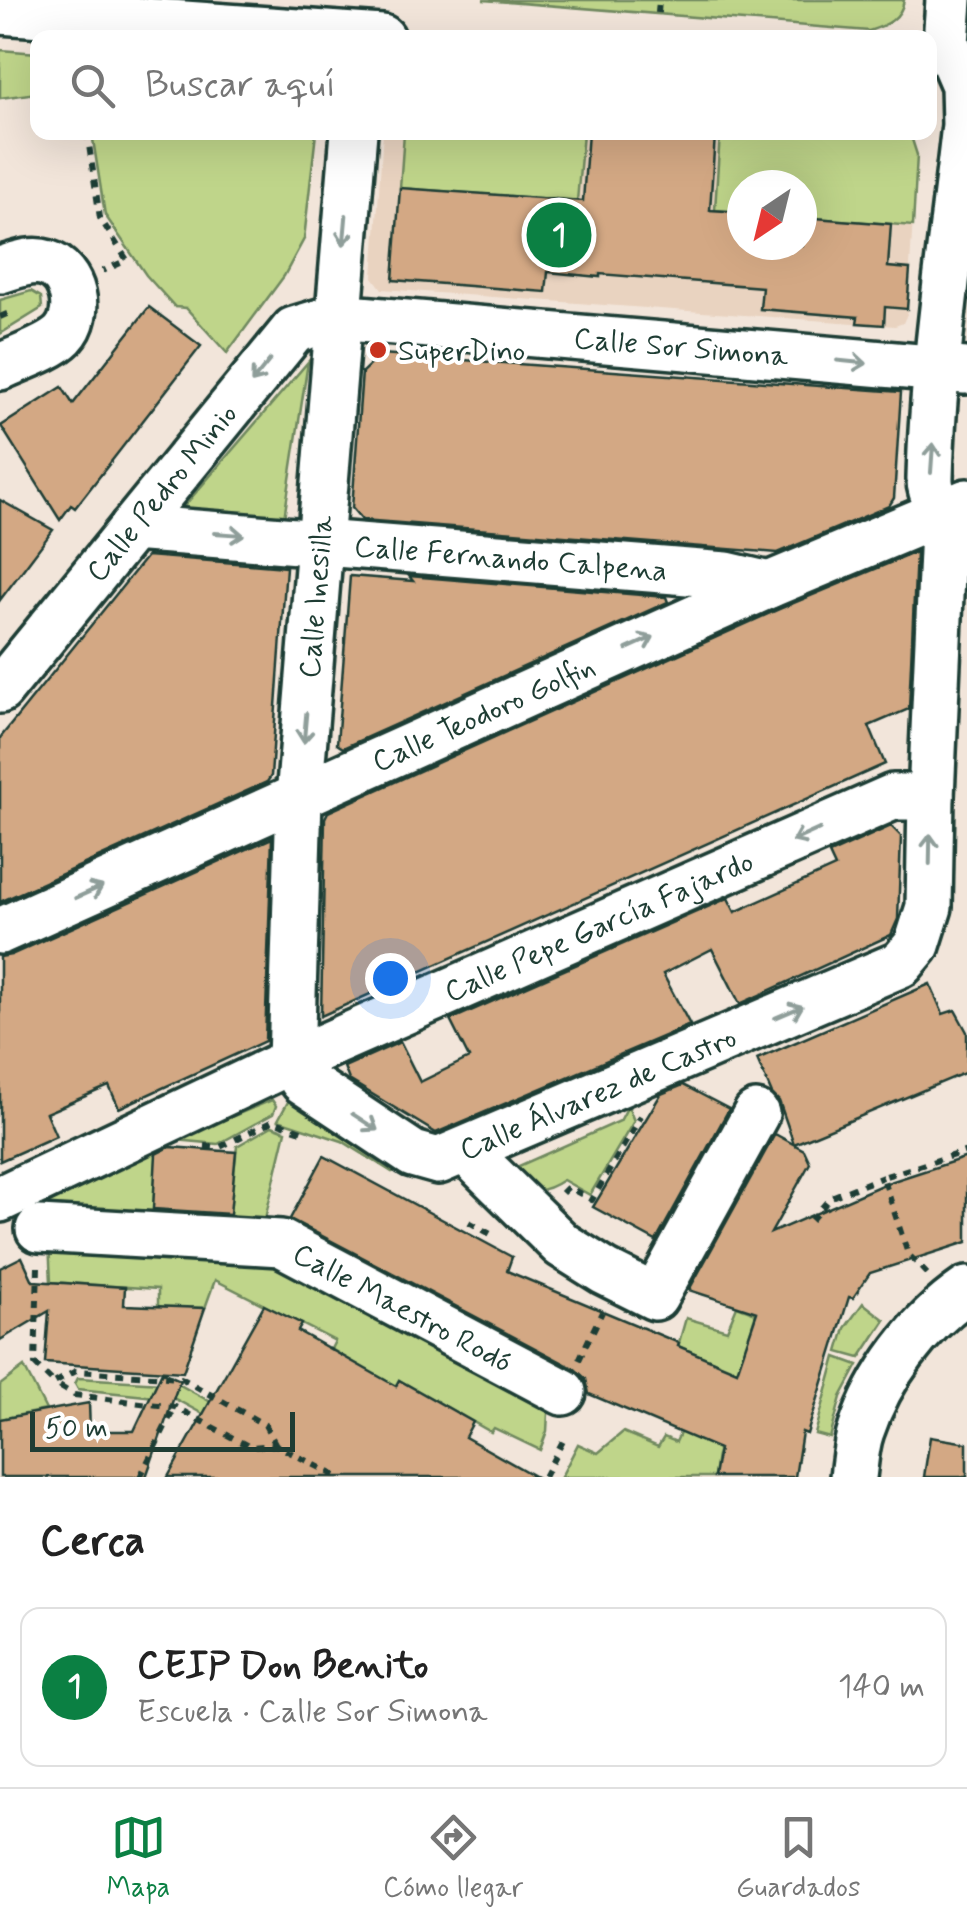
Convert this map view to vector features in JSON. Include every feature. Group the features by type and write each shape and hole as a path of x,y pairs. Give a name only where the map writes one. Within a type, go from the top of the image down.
{"street":[{"path":"930,797 955,507 930,484 953,370 965,126 946,43 949,0"},
{"path":"0,11 91,8 370,28"},
{"name":"Calle Inesilla","path":"291,1061 299,798 353,140"},
{"path":"0,270 40,261 51,264 70,286 74,299 73,313 61,337 0,367"},
{"name":"Calle Sor Simona","path":"337,317 953,370"},
{"name":"Calle Pedro Minio","path":"0,690 294,330 337,317"},
{"name":"Calle Teodoro Golfin","path":"0,932 768,584 955,507"},
{"name":"Calle Fernando Calpena","path":"132,528 726,575 768,584"},
{"name":"Calle Pepe García Fajardo","path":"0,1199 291,1061 893,796 930,797"},
{"name":"Calle Álvarez de Castro","path":"291,1061 303,1081 413,1154 438,1161 466,1151 901,964 916,945 929,907 930,797"},
{"path":"466,1151 562,1245 655,1297 756,1114"},
{"name":"Calle Maestro Rodó","path":"38,1229 281,1242 563,1392"},
{"path":"852,1477 860,1432 880,1390 918,1331 960,1295"}],"path":[{"path":"658,14 659,0"},
{"path":"70,286 128,260 100,218 88,140"},
{"path":"535,1218 568,1187 592,1200 638,1124 658,1068"},
{"path":"811,1220 831,1197 967,1151"},
{"path":"882,1177 908,1254 960,1295"},
{"path":"38,1229 35,1364 54,1383 74,1395 175,1407 250,1447 276,1445 338,1477"},
{"path":"563,1392 607,1302"},
{"path":"54,1383 76,1371 181,1378 265,1424 276,1445"},
{"path":"140,1477 175,1407"},
{"path":"544,1477 564,1439"}],"shaded area":[{"path":"383,140 912,140 917,155 907,314 903,323 895,326 382,289 373,277"}],"green space":[{"path":"483,0 904,0 892,20 872,30"},
{"path":"0,50 30,52 30,94 0,98"},
{"path":"93,140 315,140 304,239 284,276 227,353 186,308 175,307 146,275 105,215"},
{"path":"403,140 582,140 577,201 400,188"},
{"path":"720,140 912,140 917,155 913,226 817,218 817,170 727,170 727,211 715,210"},
{"path":"31,291 41,297 42,308 0,334 0,300"},
{"path":"308,362 283,525 174,518"},
{"path":"272,1100 276,1106 273,1114 218,1144 175,1140"},
{"path":"289,1100 399,1169 392,1172 342,1141 278,1120"},
{"path":"628,1106 634,1121 590,1195 563,1180 546,1189 532,1190 503,1173 620,1121"},
{"path":"272,1126 286,1131 263,1227 228,1227 237,1146"},
{"path":"157,1146 152,1227 41,1207 52,1195"},
{"path":"49,1242 276,1257 549,1395 547,1431 540,1450 494,1428 491,1432 399,1380 390,1395 359,1377 363,1368 331,1349 335,1341 215,1280 205,1308 158,1307 158,1289 51,1282"},
{"path":"863,1303 885,1320 860,1358 838,1352 845,1328"},
{"path":"737,1306 756,1313 749,1336 754,1338 717,1455 714,1477 561,1477 578,1444 598,1453 623,1432 658,1447 664,1437 676,1442 713,1361 678,1346 686,1318 727,1330"},
{"path":"836,1357 858,1365 841,1397 830,1438 815,1434"},
{"path":"24,1367 46,1410 0,1419 0,1385"},
{"path":"78,1378 178,1384 260,1429 251,1440 175,1399 78,1389"}],"building":[{"path":"587,140 715,140 710,210 727,211 727,260 817,260 817,218 891,224 888,267 910,269 907,309 885,307 884,325 857,323 858,317 760,309 762,287 600,274 548,272 546,292 393,280 400,188 583,201"},
{"path":"149,307 201,346 75,508 71,505 60,520 1,426 62,387 73,404"},
{"path":"381,354 901,392 894,498 889,506 778,553 362,520 352,508 362,372"},
{"path":"0,500 53,530 0,600"},
{"path":"916,552 909,709 869,726 885,764 321,1016 328,812 779,609"},
{"path":"147,556 286,567 271,776 267,782 0,902 0,738"},
{"path":"350,576 413,581 409,576 666,597 668,602 343,748 337,744"},
{"path":"891,826 901,836 898,919 891,935 740,1004 712,949 663,974 690,1025 436,1133 349,1080 344,1067 400,1042 420,1082 469,1058 450,1020 728,898 735,912 835,867 829,854"},
{"path":"272,838 265,1041 119,1108 109,1086 46,1113 56,1136 0,1161 0,957"},
{"path":"930,984 943,1014 955,1010 967,1032 967,1072 794,1144 779,1101 757,1059"},
{"path":"683,1085 729,1109 656,1241 593,1207 661,1094"},
{"path":"775,1134 804,1150 810,1163 771,1233 884,1184 967,1157 967,1242 870,1273 853,1298 849,1297 807,1434 802,1432 795,1477 714,1477 719,1449 589,1394 586,1379 575,1369 290,1219 324,1156 512,1257 507,1271 737,1371 757,1312 689,1290"},
{"path":"170,1147 236,1152 230,1214 153,1209 156,1154"},
{"path":"22,1257 33,1281 125,1287 124,1305 205,1308 183,1372 45,1363 49,1311 0,1340 0,1268"},
{"path":"264,1305 302,1324 298,1331 396,1386 399,1380 473,1422 465,1437 536,1477 168,1477"},
{"path":"162,1372 180,1380 146,1477 0,1477 0,1419 89,1403 90,1431 134,1431"},
{"path":"930,1437 967,1443 967,1477 924,1477"}],"place":[{"name":"CEIP Don Benito","path":"559,235"},
{"name":"SuperDino","path":"378,350"}]}
